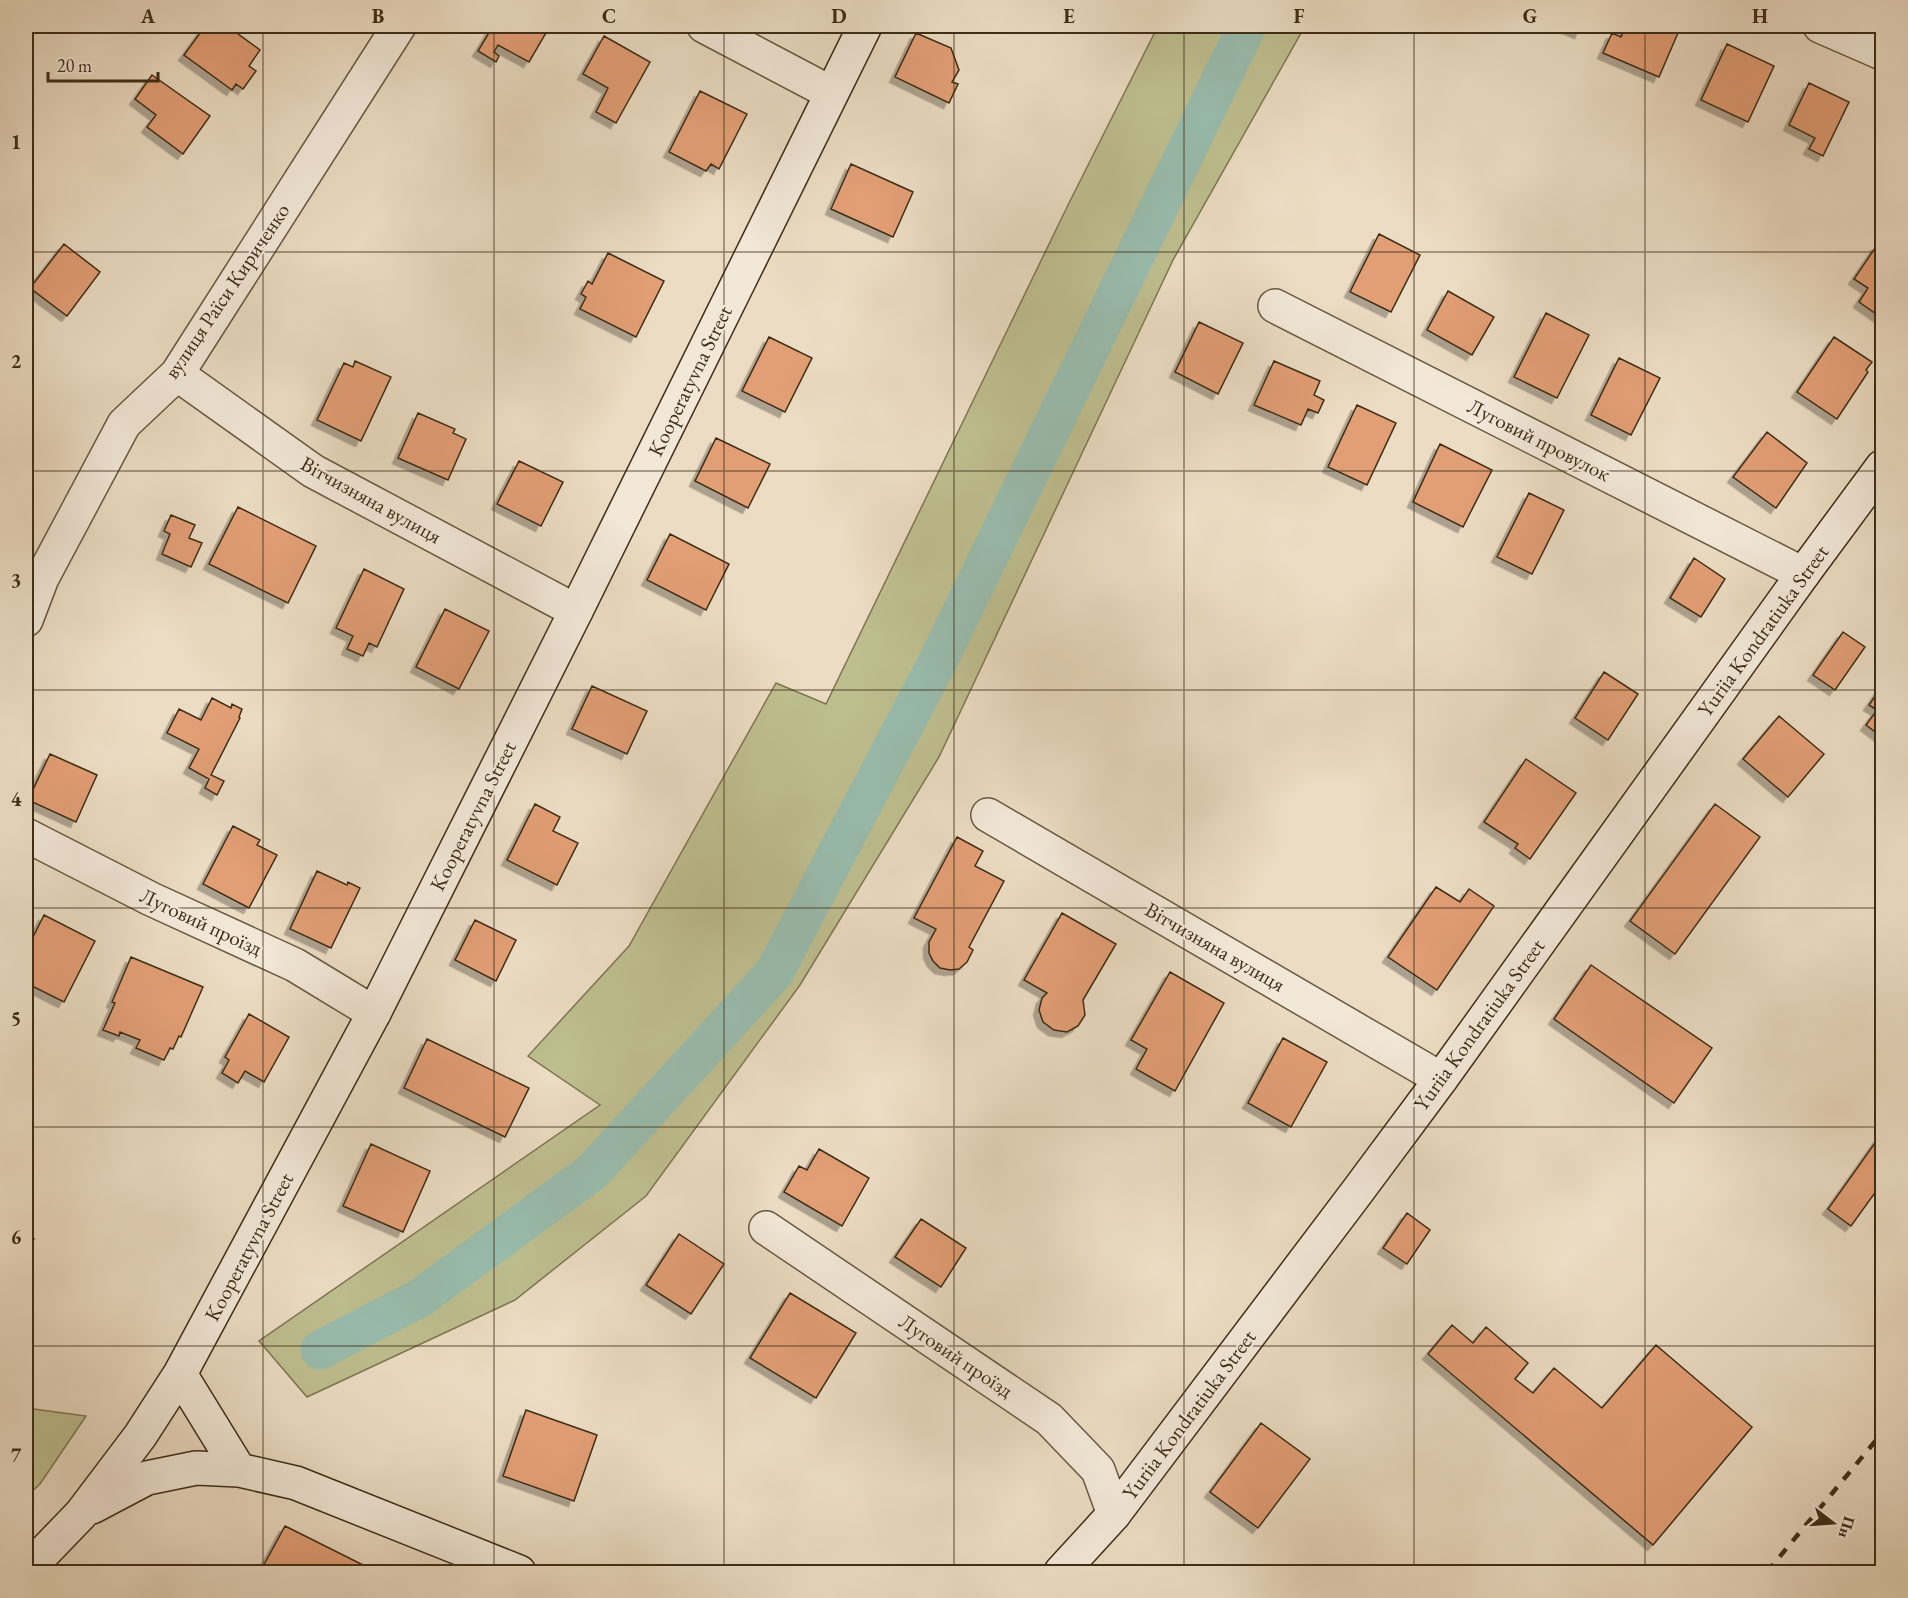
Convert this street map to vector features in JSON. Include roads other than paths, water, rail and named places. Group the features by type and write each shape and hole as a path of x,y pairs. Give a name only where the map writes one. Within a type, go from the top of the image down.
{"street":[{"name":"вулиця Раїси Кириченко","path":"26,620 42,578 124,424 177,374 399,26"},
{"path":"704,26 831,93"},
{"name":"Kooperatyvna Street","path":"34,1567 81,1514 140,1436 180,1374 374,1013 576,611 865,26"},
{"path":"1820,26 1882,53"},
{"name":"Луговий провулок","path":"1275,306 1803,574"},
{"name":"Вітчизняна вулиця","path":"177,374 313,471 576,611"},
{"name":"Yuriia Kondratiuka Street","path":"1061,1572 1114,1514 1441,1079 1882,466"},
{"name":"Вітчизняна вулиця","path":"988,815 1441,1079"},
{"name":"Луговий проїзд","path":"26,835 151,899 295,965 374,1013"},
{"name":"Луговий проїзд","path":"766,1227 1048,1419 1098,1470 1114,1514"},
{"path":"180,1374 239,1470"},
{"path":"81,1514 147,1478 196,1468 239,1470 296,1483 519,1572"}],"waterway":[{"path":"320,1350 420,1298 592,1172 774,973 939,659 1247,26"}],"railway":[{"path":"1767,1572 1882,1433"}]}
